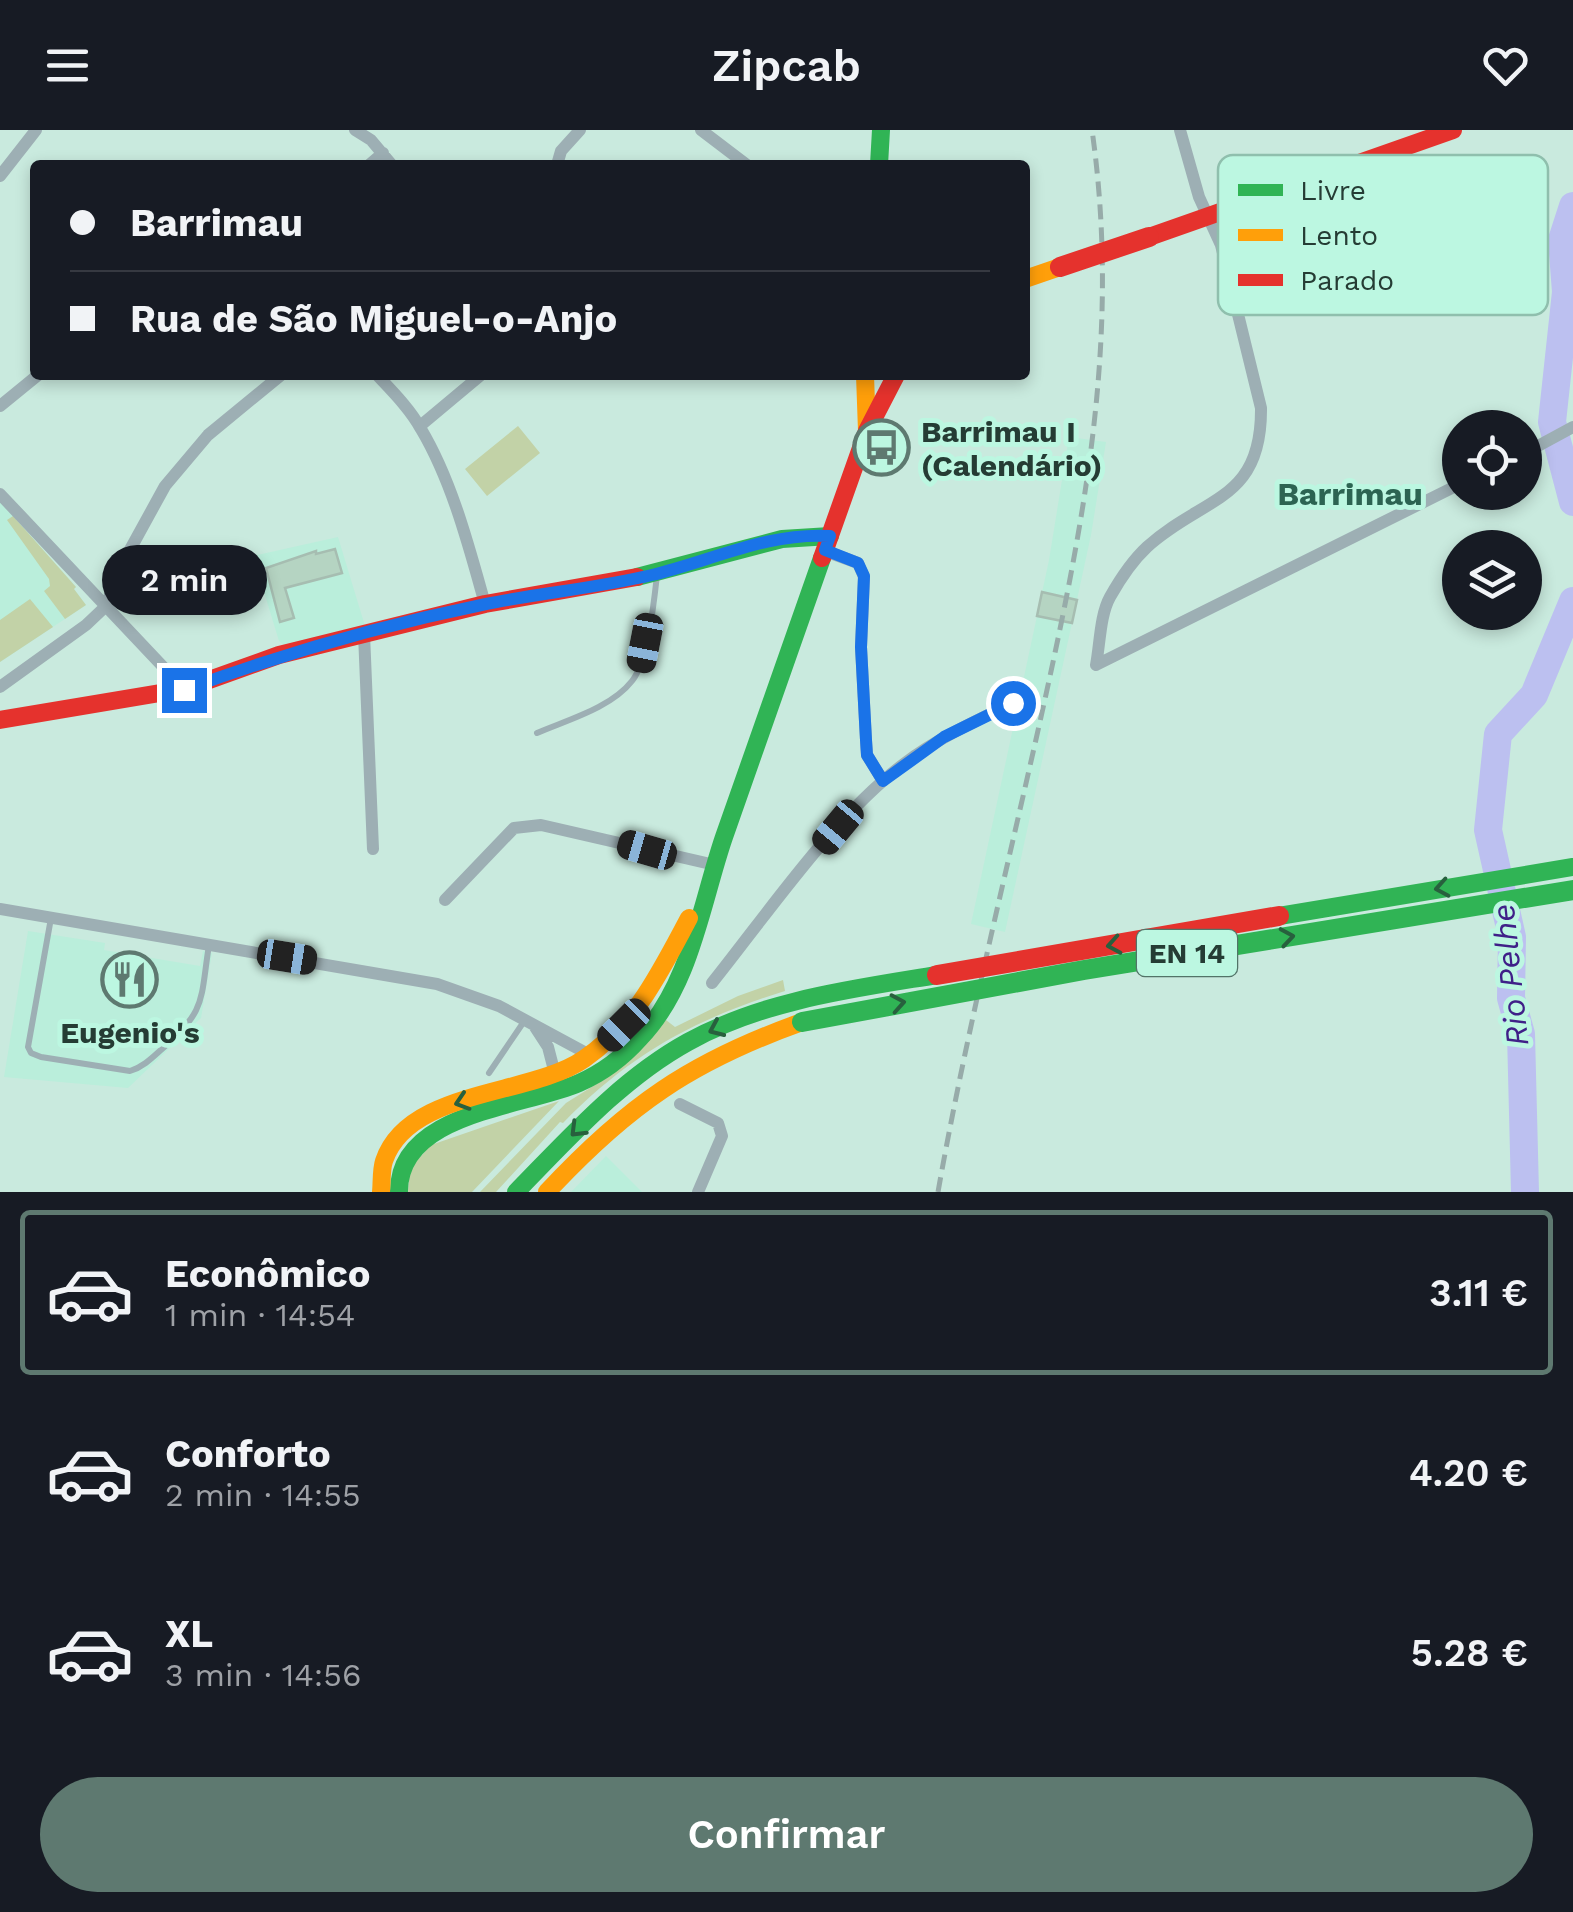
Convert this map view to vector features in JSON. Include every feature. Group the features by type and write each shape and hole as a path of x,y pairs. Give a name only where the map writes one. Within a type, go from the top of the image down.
{"main road":[{"path":"879,160 881,130"},
{"path":"1382,155 1453,130"},
{"path":"1030,277 1218,213"},
{"path":"864,380 867,430"},
{"path":"380,1192 384,1162 395,1141 420,1118 451,1105 618,1060 656,1020 682,972 712,873 867,430 892,380"},
{"path":"4,716 184,690 279,655 484,604 657,574 772,541 812,535 828,543"},
{"name":"EN 14","path":"516,1192 583,1124 641,1074 688,1042 740,1018 798,1000 1573,867"},
{"path":"399,1192 400,1167 410,1151 434,1133 567,1075 624,1025 658,983 712,873"},
{"name":"EN 14","path":"547,1192 615,1121 656,1090 742,1042 802,1022 1064,974 1573,890"}],"street":[{"path":"0,176 36,130"},
{"path":"356,130 370,135 387,159"},
{"path":"558,160 561,151 580,130"},
{"path":"702,130 741,160"},
{"path":"1180,130 1207,217 1218,239"},
{"path":"1238,315 1261,408 1258,451 1235,487 1144,550 1108,600 1096,664 1442,493"},
{"path":"0,406 32,380"},
{"path":"0,687 86,626 105,607 126,557 165,486 208,436 275,380"},
{"path":"381,380 420,426 456,513 484,604"},
{"path":"420,426 475,380"},
{"path":"1542,444 1570,429"},
{"path":"3,502 184,690"},
{"path":"828,543 858,563 864,576 861,647 867,755 883,781"},
{"path":"364,634 372,848"},
{"path":"146,697 156,682 158,665"},
{"path":"712,983 838,827 883,781 944,737 1013,703"},
{"path":"445,900 506,834 522,824 540,825 712,873"},
{"path":"0,908 437,984 526,1018 588,1054"},
{"path":"526,1018 541,1033 567,1075"},
{"path":"680,1104 718,1123 722,1136 698,1192"}],"lane":[{"path":"536,733 599,705 631,683 640,670 657,574"},
{"path":"51,917 28,1050 41,1056 136,1070 192,1021 198,1011 209,944"},
{"path":"489,1073 526,1018"}],"shaded area":[{"path":"518,426 540,453 487,496 465,469"},
{"path":"1069,437 1106,442 1091,535 1005,932 971,924 1049,560"},
{"path":"0,501 76,587 86,605 0,662"},
{"path":"13,516 76,587 86,605 65,619 44,591 50,586 49,579 7,520"},
{"path":"338,537 365,626 284,645 279,641 253,556"},
{"path":"30,599 53,627 0,662 0,620"},
{"path":"28,931 105,943 104,950 200,966 203,951 212,953 201,1018 128,1088 4,1077"},
{"path":"783,980 785,991 693,1027 639,1058 560,1122 496,1192 480,1192 566,1103 598,1083 666,1020 675,1027 738,996"},
{"path":"559,1101 472,1192 408,1192 410,1168 431,1145"},
{"path":"606,1156 642,1192 571,1192"}],"building":[{"path":"335,549 342,573 285,588 294,618 280,622 266,568 316,551"},
{"path":"1042,592 1077,600 1072,623 1037,616"}],"waterway":[{"name":"Rio Pelhe","path":"1573,206 1562,240 1566,292 1552,422 1573,502"},
{"name":"Rio Pelhe","path":"1525,1192 1521,1034 1511,998 1512,937 1488,830 1498,734 1534,695 1573,601"}],"railway":[{"path":"938,1192 1057,643 1084,498 1100,353 1102,280 1092,130"}],"traffic: fast":[{"path":"879,160 881,130"},
{"path":"637,577 782,539 830,536"},
{"path":"399,1192 404,1165 419,1145 441,1129 468,1116 588,1079 627,1051 657,1017 683,969 724,837 822,558"},
{"path":"1279,916 1573,867"},
{"path":"802,1022 1084,970 1573,890"},
{"path":"516,1192 618,1091 688,1042 778,1006 937,975"}],"traffic: slow":[{"path":"1030,277 1060,267"},
{"path":"865,380 867,431"},
{"path":"381,1192 384,1161 397,1137 418,1120 473,1097 561,1071 602,1045 645,995 689,918"},
{"path":"547,1192 605,1135 662,1090 726,1053 802,1022"}],"traffic: jam":[{"path":"1382,155 1453,130"},
{"path":"1149,237 1218,213"},
{"path":"1060,267 1149,237"},
{"path":"822,558 867,431 893,380"},
{"path":"0,720 184,689 279,655 485,604 637,577"},
{"path":"937,975 1279,916"}],"place":[{"name":"Barrimau I (Calendário)","path":"882,448"},
{"name":"Eugenio's","path":"130,980"}],"district":[{"name":"Barrimau","path":"1350,494"}],"route":[{"path":"184,690 279,655 484,604 631,580 761,543 812,535 830,536 825,550 858,563 864,576 861,647 867,755 883,781 944,737 1013,703"}]}
